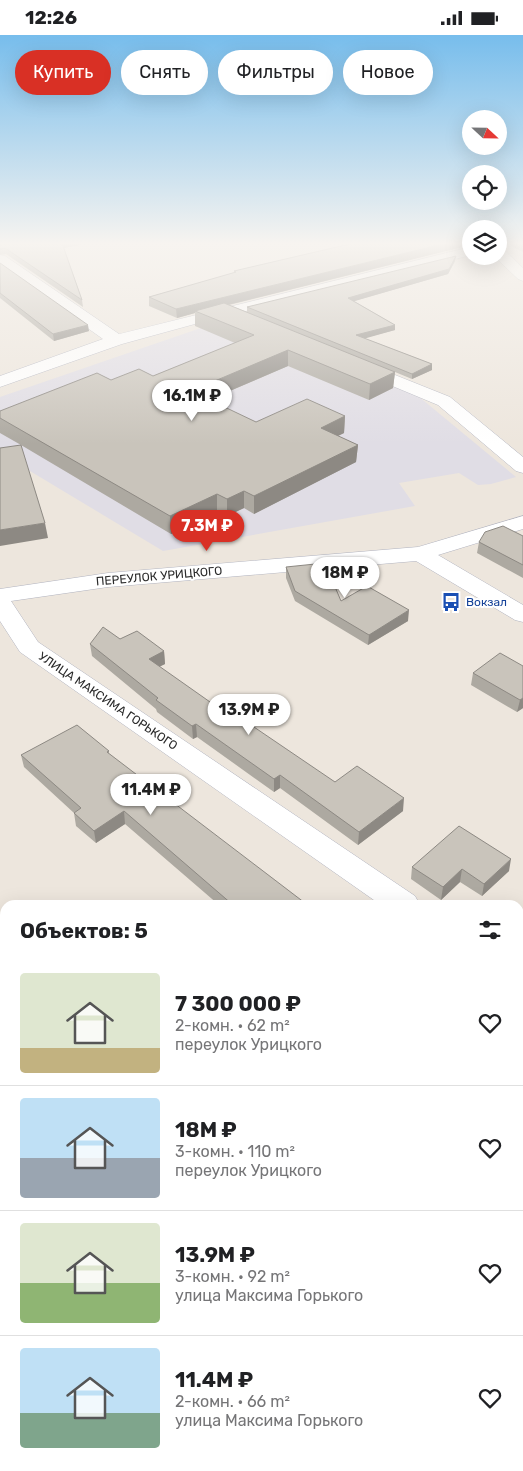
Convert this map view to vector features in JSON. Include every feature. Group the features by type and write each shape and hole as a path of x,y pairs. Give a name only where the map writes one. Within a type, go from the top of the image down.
{"street":[{"path":"73,310 116,340"},
{"path":"0,382 116,340 229,310"},
{"path":"225,311 262,326"},
{"path":"344,359 444,401 523,467"},
{"name":"ПЕРЕУЛОК УРИЦКОГО","path":"0,596 108,579 420,554 523,522"},
{"path":"420,554 523,615"},
{"name":"УЛИЦА МАКСИМА ГОРЬКОГО","path":"0,601 29,647 397,900"}],"shaded area":[{"path":"230,318 412,391 516,477 491,484 478,485 459,473 399,483 415,506 163,551 0,453 0,397"}],"building":[{"path":"22,310 67,310 88,325 53,334"},
{"path":"241,310 395,372 370,384 288,350 191,391 256,422 307,399 345,416 321,428 358,445 254,496 244,491 227,499 217,494 170,516 0,418 0,411 97,373 111,380 139,369 153,376 254,335 195,311"},
{"path":"254,310 369,310 395,325 356,335 432,364 412,374"},
{"path":"21,445 45,523 0,530 0,448"},
{"path":"503,526 523,536 523,565 479,542 485,532"},
{"path":"325,563 341,601 367,586 409,610 369,635 295,591 286,567"},
{"path":"103,627 120,639 137,631 164,651 149,659 247,728 251,725 335,782 357,766 404,798 359,832 280,775 274,779 196,724 192,726 156,700 158,698 90,644"},
{"path":"500,653 523,666 523,698 520,700 473,673"},
{"path":"77,725 109,751 107,752 301,900 227,900 124,811 94,831 74,813 81,808 21,755"},
{"path":"459,826 511,859 484,884 462,869 443,887 412,867"}],"place":[{"name":"Вокзал","path":"451,602"}]}
